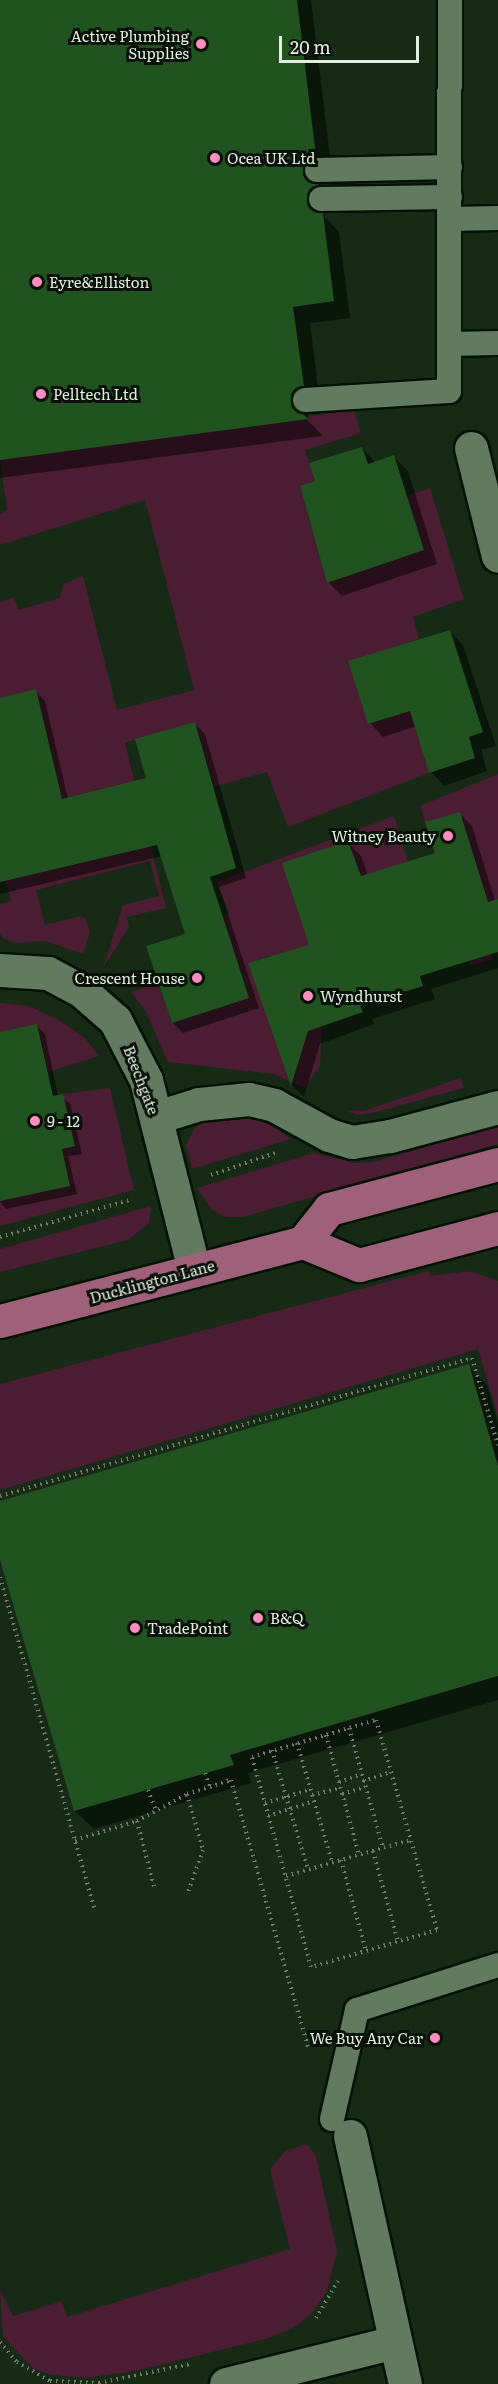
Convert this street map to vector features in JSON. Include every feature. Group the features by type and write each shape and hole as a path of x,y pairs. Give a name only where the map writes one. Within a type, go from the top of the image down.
{"main road":[{"path":"498,1164 329,1209 303,1242 359,1264 498,1228"},
{"name":"Ducklington Lane","path":"0,1321 303,1242"}],"street":[{"path":"471,448 498,556"},
{"name":"Beechgate","path":"0,970 48,973 104,1007 140,1063 157,1117 194,1270"},
{"path":"157,1117 199,1104 249,1098 274,1105 323,1133 352,1142 390,1136 498,1107"},
{"path":"341,2127 405,2384"},
{"path":"225,2384 395,2342"}],"lane":[{"path":"305,400 449,391 450,0"},
{"path":"317,170 450,167"},
{"path":"321,199 450,208 498,218"},
{"path":"450,344 498,342"},
{"path":"341,2127 357,2010 498,1965"}],"path":[{"path":"0,1496 472,1358 498,1445"},
{"path":"0,1577 94,1908"},
{"path":"376,1720 437,1930 311,1966 252,1757 326,1735 376,1720"},
{"path":"349,1728 383,1848"},
{"path":"307,1732 310,1740"},
{"path":"326,1735 358,1855"},
{"path":"297,1743 332,1862"},
{"path":"273,1750 308,1869"},
{"path":"363,1781 392,1772"},
{"path":"205,1773 210,1787"},
{"path":"339,1782 362,1774"},
{"path":"75,1840 137,1821 187,1794 231,1780 312,2059"},
{"path":"342,1794 365,1787"},
{"path":"265,1803 340,1788"},
{"path":"148,1790 156,1812"},
{"path":"187,1794 203,1850 188,1892"},
{"path":"268,1816 314,1802"},
{"path":"137,1821 155,1890"},
{"path":"286,1875 411,1840"},
{"path":"373,1851 398,1942"},
{"path":"341,1860 366,1951"},
{"path":"314,2321 331,2297 340,2273"},
{"path":"0,2342 30,2372 50,2381 99,2384 199,2362"}],"shaded area":[{"path":"354,410 361,433 305,450 315,481 300,487 327,583 424,550 407,496 430,488 464,599 413,617 419,639 406,643 354,679 369,724 428,705 423,752 429,773 288,827 267,772 214,787 195,722 125,743 166,908 127,917 129,927 103,968 123,905 159,896 150,861 36,890 45,925 81,916 86,919 90,933 83,954 45,941 17,943 4,939 0,934 0,904 11,901 0,855 0,761 13,813 128,782 62,799 36,690 0,698 0,602 14,597 18,610 60,598 63,584 83,576 117,710 194,690 145,500 0,545 0,514 7,510 0,460"},
{"path":"498,774 498,899 475,907 493,959 470,966 420,806"},
{"path":"394,816 426,920 279,960 270,956 257,960 254,969 276,1042 322,1026 320,1066 305,1088 273,1074 168,1062 145,1010 131,992 158,983 172,1023 244,999 194,973 182,935 189,928 229,914 217,882"},
{"path":"0,1003 29,1006 59,1020 85,1038 99,1056 48,1072 38,1025 0,1032"},
{"path":"460,1078 464,1088 372,1113 357,1115 344,1110 364,1111"},
{"path":"110,1088 134,1190 0,1226 0,1188 37,1180 40,1193 70,1186 61,1149 63,1094"},
{"path":"239,1114 269,1124 291,1139 192,1169 186,1145 194,1129 209,1117"},
{"path":"498,1126 498,1144 243,1217 226,1217 212,1210 197,1188 314,1153 355,1163 373,1162"},
{"path":"151,1206 149,1223 128,1240 0,1272 0,1249"},
{"path":"429,1271 430,1276 470,1271 498,1281 498,1417 478,1349 0,1490 0,1384"},
{"path":"307,2144 316,2156 337,2251 327,2291 313,2312 297,2326 269,2338 135,2371 85,2378 52,2375 34,2369 3,2337 0,2289 13,2316 62,2301 67,2317 290,2249 270,2170 285,2151"}],"building":[{"path":"0,0 297,0 316,156 305,163 303,171 310,182 319,184 309,192 307,200 314,211 323,213 334,301 293,307 304,386 293,393 291,401 308,419 0,460"},
{"path":"362,447 368,464 394,455 424,550 327,583 300,486 315,481 309,463"},
{"path":"450,630 483,732 469,737 475,758 429,773 410,711 368,724 348,661"},
{"path":"36,689 62,799 146,778 135,739 195,722 236,868 210,877 249,998 172,1023 146,946 185,934 157,845 0,882 0,698"},
{"path":"460,812 488,902 498,899 498,952 420,976 423,986 360,1006 363,1012 308,1031 291,1086 248,963 309,945 282,863 348,841 361,876 435,853 425,822"},
{"name":"9 - 12","path":"37,1024 53,1096 63,1094 75,1146 62,1149 70,1186 0,1201 0,1032"},
{"name":"B&Q","path":"469,1364 498,1466 498,1676 230,1755 234,1765 74,1811 0,1560 0,1501"}],"place":[{"name":"Active Plumbing Supplies","path":"201,44"},
{"name":"Ocea UK Ltd","path":"215,158"},
{"name":"Eyre&Elliston","path":"37,282"},
{"name":"Pelltech Ltd","path":"41,394"},
{"name":"Witney Beauty","path":"448,836"},
{"name":"Crescent House","path":"197,978"},
{"name":"Wyndhurst","path":"308,996"},
{"name":"9 - 12","path":"35,1121"},
{"name":"B&Q","path":"258,1618"},
{"name":"TradePoint","path":"135,1628"},
{"name":"We Buy Any Car","path":"435,2038"}]}
